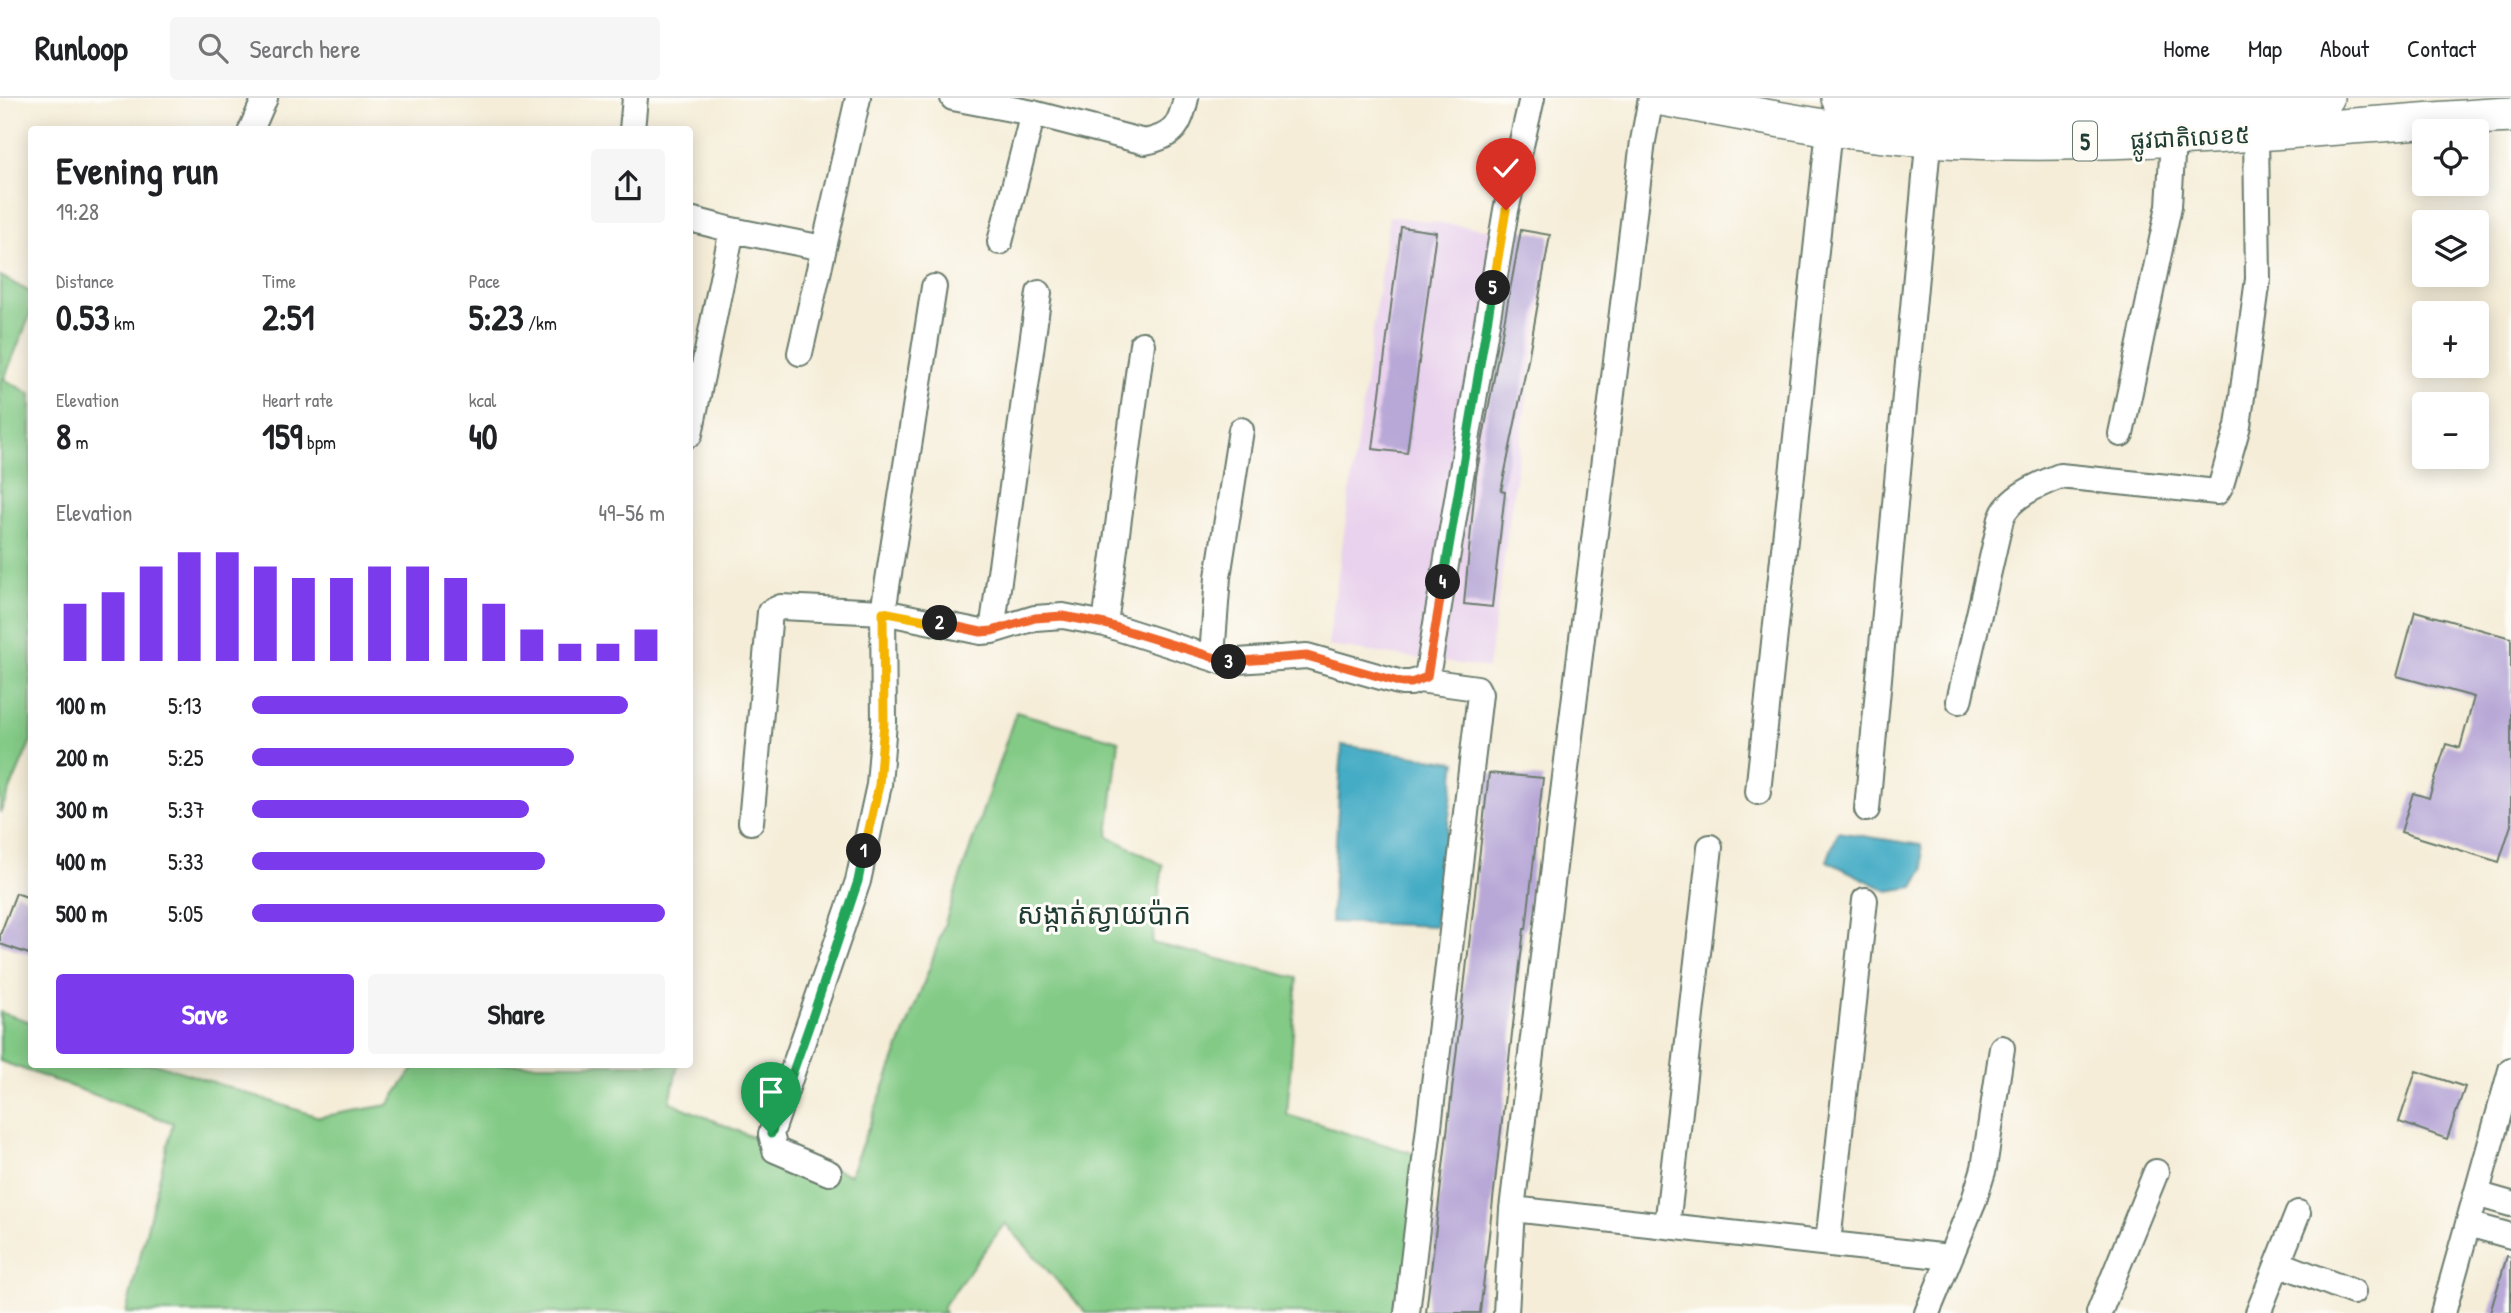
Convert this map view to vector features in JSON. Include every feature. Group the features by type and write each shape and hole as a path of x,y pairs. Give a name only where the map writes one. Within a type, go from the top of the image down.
{"highway":[{"name":"ផ្លូវជាតិលេខ៥","path":"1662,98 1930,123 2003,142 2173,140 2255,111 2326,98"},
{"name":"ផ្លូវជាតិលេខ៥","path":"1930,123 2000,111 2143,103 2255,111 2511,115"}],"street":[{"path":"253,126 265,98"},
{"path":"632,126 635,98"},
{"path":"800,353 858,98"},
{"path":"953,98 1033,113 1145,142 1162,139 1173,129 1182,117 1186,98"},
{"path":"751,821 770,612 780,607 883,612 981,632 1049,616 1063,616 1105,624 1224,662 1307,656 1402,683 1427,677 1506,210 1532,98"},
{"path":"1506,1313 1512,1209 1641,155 1651,98"},
{"path":"1959,701 2002,514 2018,499 2060,476 2217,492 2221,485 2238,426 2258,279 2255,111"},
{"path":"1000,242 1033,113"},
{"path":"1758,792 1834,113"},
{"path":"1867,809 1930,123"},
{"path":"2121,434 2169,206 2173,140"},
{"path":"693,220 824,248"},
{"path":"693,420 732,230"},
{"path":"829,1173 775,1150 771,1134 858,881 879,785 884,722 883,612 934,287"},
{"path":"992,631 1039,293"},
{"path":"1105,624 1142,344"},
{"path":"1212,656 1218,578 1241,430"},
{"path":"1407,1313 1480,694 1477,688 1419,680"},
{"path":"1667,1226 1710,847"},
{"path":"1828,1243 1865,901"},
{"path":"1927,1313 1974,1200 1984,1168 2002,1048"},
{"path":"2443,1313 2511,1070"},
{"path":"2099,1313 2156,1172"},
{"path":"2476,1194 2511,1204"},
{"path":"1512,1209 1949,1257"},
{"path":"2258,1313 2298,1213"},
{"path":"2468,1224 2511,1236"},
{"path":"2278,1263 2353,1293"}],"shaded area":[{"path":"1389,216 1550,238 1488,668 1328,646"}],"green space":[{"path":"0,276 28,291 28,320 4,379 28,392 28,748 0,813"},
{"path":"1016,712 1119,741 1108,836 1163,865 1152,943 1297,978 1287,1115 1419,1155 1401,1313 1086,1313 1005,1223 942,1308 945,1313 126,1313 173,1123 0,1061 0,1012 28,1021 28,1068 170,1068 319,1117 388,1105 414,1068 677,1068 670,1102 850,1175 931,964"}],"water":[{"path":"1342,745 1456,762 1435,926 1331,922"},
{"path":"1838,832 1921,845 1924,869 1914,887 1888,891 1827,861"}],"building":[{"path":"1401,227 1436,232 1407,453 1373,449"},
{"path":"1521,230 1550,235 1501,491 1505,492 1492,607 1464,604 1476,476"},
{"path":"2415,611 2511,638 2511,825 2499,862 2401,832 2413,793 2429,798 2446,744 2460,748 2474,697 2397,676"},
{"path":"1489,773 1543,778 1526,929 1480,1313 1426,1313"},
{"path":"16,893 28,898 28,954 0,944 0,935"},
{"path":"2416,1071 2465,1087 2447,1139 2399,1122"},
{"path":"2507,1256 2511,1257 2511,1313 2490,1313"}],"district":[{"name":"សង្កាត់ស្វាយប៉ាក","path":"1104,914"}],"route":[{"path":"771,1134 858,881 879,785 884,722 883,612 981,632 1035,618 1063,616 1105,624 1224,662 1307,656 1402,683 1411,683 1427,677 1506,210"}]}
